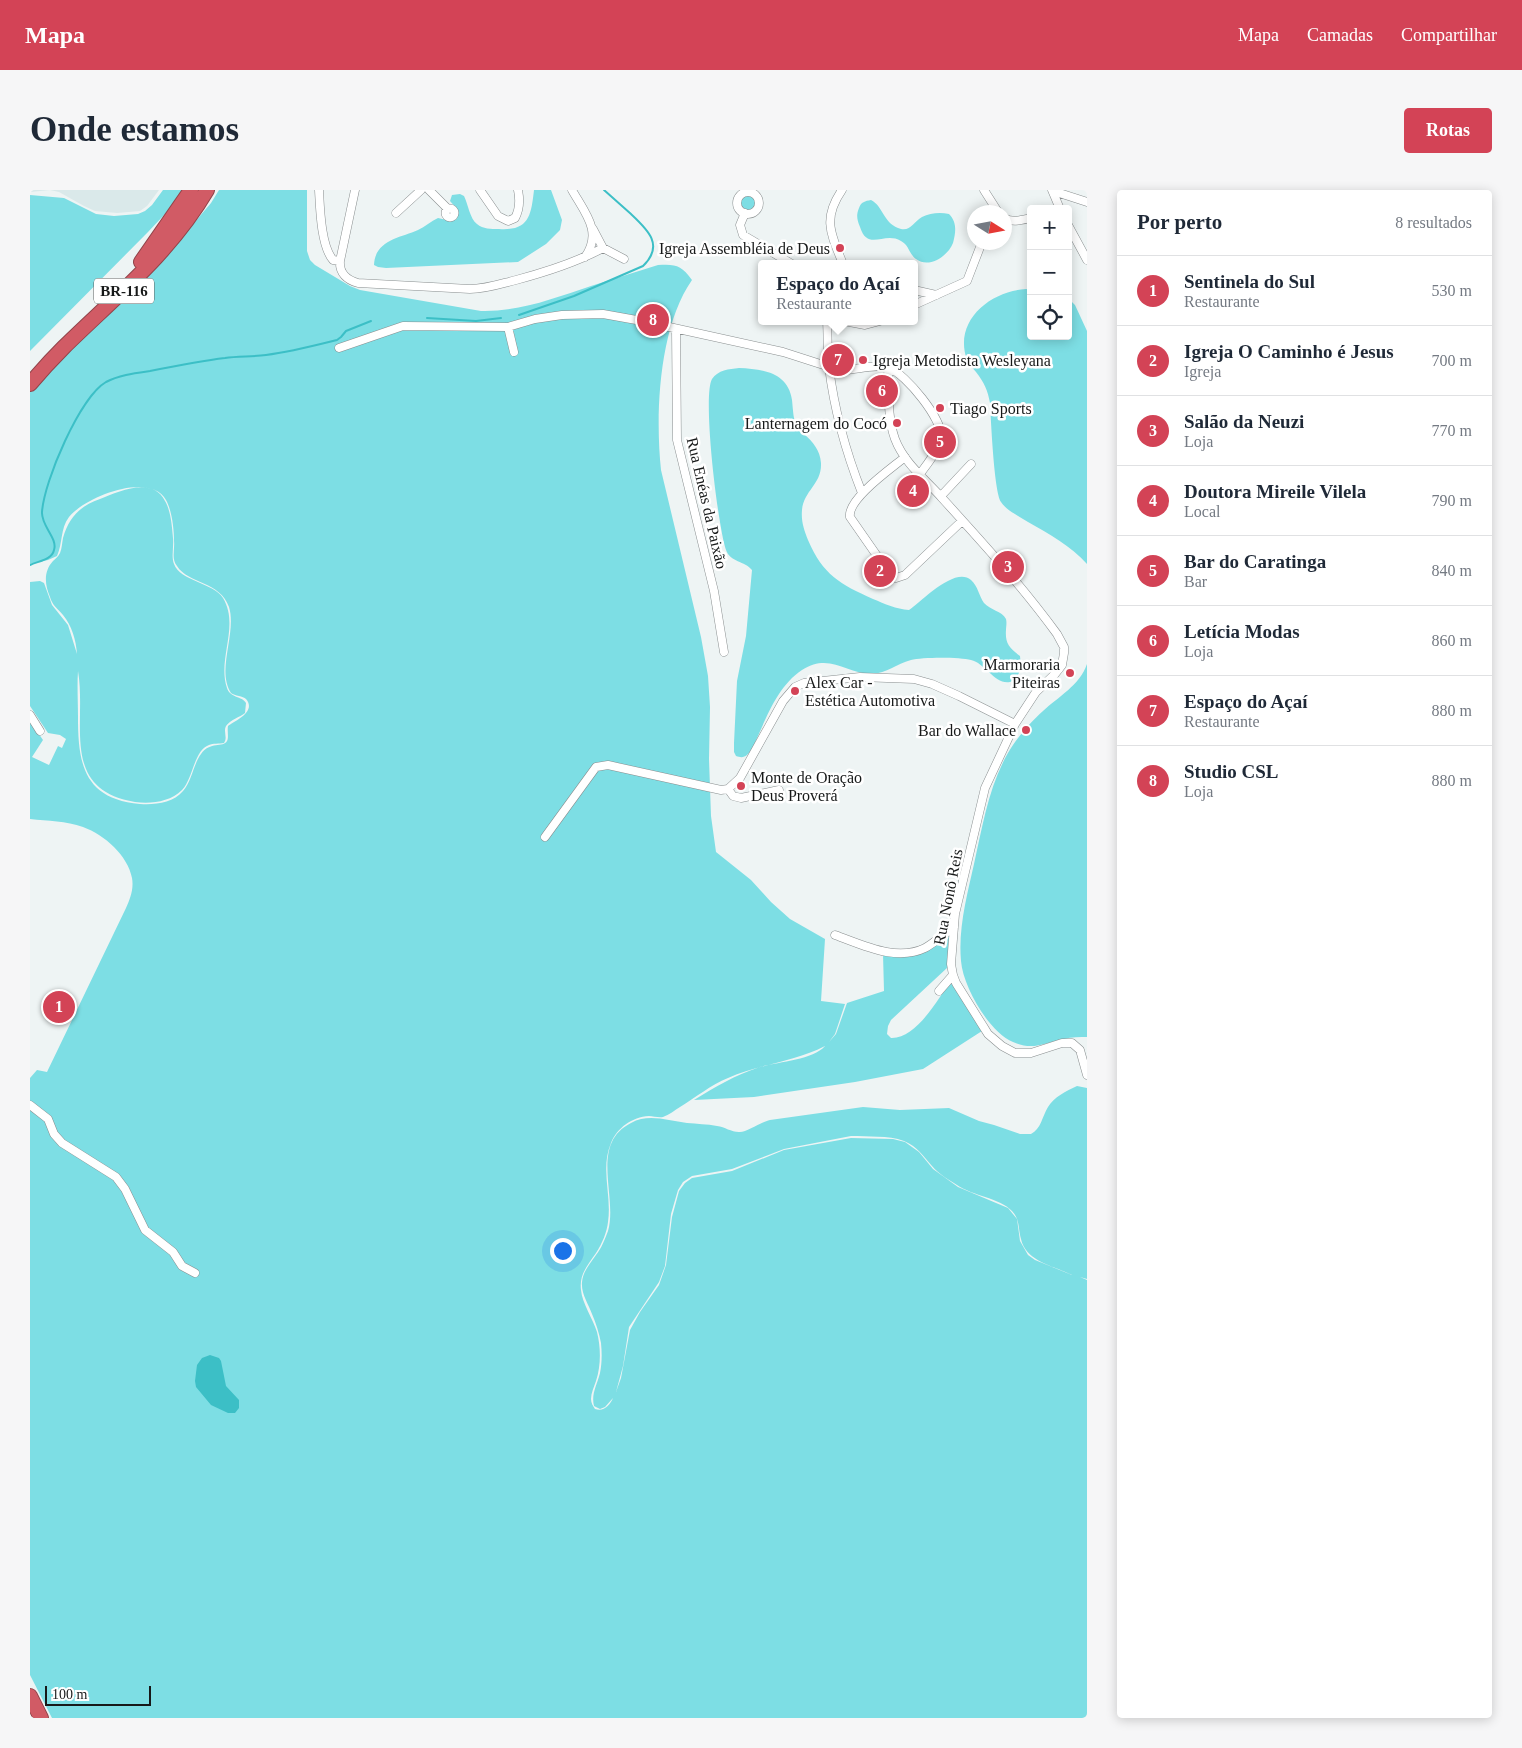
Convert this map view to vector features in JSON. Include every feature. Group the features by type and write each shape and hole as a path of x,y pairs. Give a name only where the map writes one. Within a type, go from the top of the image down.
{"highway":[{"path":"141,262 190,190"},
{"name":"BR-116","path":"30,370 141,262 171,230 198,190"},
{"name":"BR-116","path":"30,384 63,348 116,299 171,242 188,221 207,190"},
{"path":"30,1696 41,1718"}],"street":[{"path":"320,190 327,249 332,258 340,261"},
{"path":"355,190 340,261 342,273 358,283 470,289 488,288 546,272 603,248"},
{"path":"396,213 421,190"},
{"path":"429,190 448,209"},
{"path":"480,190 498,216 508,220 513,220 518,212 518,190"},
{"path":"572,190 603,248 624,259"},
{"path":"841,260 832,236 829,222 834,203 842,190"},
{"path":"984,190 994,205"},
{"path":"1053,191 1087,202"},
{"path":"1053,191 1058,205"},
{"path":"746,192 757,192 757,208 753,212 746,213 738,207 739,197 746,192"},
{"path":"746,213 740,225 743,235 785,260"},
{"path":"1012,221 1027,219"},
{"path":"583,258 591,246 593,229"},
{"path":"1072,232 1087,260"},
{"path":"918,303 967,281 979,250"},
{"path":"918,291 936,295"},
{"path":"339,348 403,326 508,327 535,319 579,313 622,317 783,352 829,367 846,370 879,366 894,370 916,390 940,431 940,442 920,474"},
{"path":"827,325 829,367 838,416 862,493"},
{"path":"508,327 514,352"},
{"name":"Rua Enéas da Paixão","path":"676,329 676,417 678,446 714,592 724,652"},
{"name":"Rua Nonô Reis","path":"888,368 892,430 898,447 1013,578 1041,613 1064,647 1064,657 1060,668 1040,687 1015,724 985,788 954,927 951,952 952,975 985,1031 1002,1046 1015,1053 1031,1053 1062,1043 1072,1043 1080,1050 1087,1074"},
{"path":"905,457 862,493 849,512 850,517 889,573 896,578 905,575 962,521"},
{"path":"941,496 971,464"},
{"path":"545,837 596,767 603,765 728,790 740,778 783,700 795,687 804,683 860,677 914,679 932,684 959,696 1015,724"},
{"path":"30,715 40,732"},
{"path":"728,790 733,796 740,798 779,790"},
{"path":"835,935 878,950 907,953 927,947 944,932 954,927"},
{"path":"939,991 952,975"},
{"path":"30,1104 48,1119 54,1134 62,1143 116,1177 125,1189 145,1230 173,1252 182,1266 194,1273"}],"shaded area":[{"path":"30,190 50,190 30,192"},
{"path":"50,190 159,190 147,206 140,211 117,213 95,211 59,192"},
{"path":"163,190 183,190 165,214 148,232 30,351 30,195 64,198 96,214 114,216 138,214 145,211"},
{"path":"219,190 307,190 307,251 310,260 350,286 360,290 481,311 495,311 523,307 658,265 678,266 685,271 692,280 681,299 672,322 666,346 659,398 659,448 661,470 701,637 708,676 711,816 716,852 751,880 790,919 825,939 821,1001 845,1004 835,1034 829,1042 836,1034 847,1003 884,991 883,954 905,955 950,932 947,968 891,1020 887,1034 891,1038 910,1032 934,1006 952,979 982,1031 923,1069 855,1082 754,1097 694,1100 726,1082 757,1068 722,1081 665,1116 643,1117 631,1121 621,1128 617,1133 611,1143 606,1163 609,1202 607,1230 600,1246 585,1270 581,1279 583,1300 597,1332 599,1344 599,1369 591,1402 595,1409 601,1410 608,1405 613,1398 605,1407 600,1409 594,1406 594,1393 601,1366 601,1343 595,1321 584,1294 582,1282 585,1271 600,1250 608,1231 610,1203 608,1157 611,1144 618,1132 631,1123 645,1118 659,1118 713,1125 742,1132 770,1120 863,1107 900,1110 949,1108 979,1121 1020,1134 1031,1134 1037,1129 1048,1107 1057,1097 1077,1086 1087,1088 1087,1279 1080,1277 1087,1280 1087,1718 52,1718 30,1675 30,1078 37,1070 47,1072 126,908 131,894 132,878 130,870 121,854 99,835 77,825 30,819 30,721 43,740 32,757 49,765 58,746 62,748 66,739 60,735 48,733 30,706 30,582 40,581 44,583 52,605 68,625 77,654 75,638 71,628 52,602 48,592 46,574 50,565 60,553 65,531 76,513 93,502 116,492 139,487 118,490 103,495 77,509 66,522 57,556 30,564 30,391 176,244 211,203","holes":["162,496 166,500 171,515 174,531 175,563 188,576 219,592 225,599 229,607 231,628 225,674 229,631 228,609 219,593 177,570 173,558 170,514","78,671 81,752 86,769 95,784 111,795 135,802 147,803 166,800 177,794 186,785 197,759 204,748 212,744 224,743 226,739 226,726 245,713 246,703 231,694 227,688 225,674 231,693 246,699 249,708 243,716 228,726 228,739 225,743 208,747 201,754 188,783 179,795 169,801 152,804 121,801 107,795 96,787 88,776 83,764 80,750 78,734","825,1046 819,1051 804,1057 768,1065 801,1056","851,1136 898,1139 909,1143 919,1152 905,1142 893,1139 851,1138 784,1150 732,1171 692,1178 685,1183 679,1191 672,1217 666,1265 659,1285 630,1330 621,1378 616,1392 623,1366 629,1327 659,1282 665,1266 671,1214 678,1190 683,1182 692,1176 732,1169 784,1149","920,1153 944,1177 933,1169","945,1178 963,1189 1001,1203 1007,1207 1012,1211 1017,1219 1008,1208 958,1187","1017,1219 1024,1247 1035,1258 1072,1275 1035,1260 1028,1255 1020,1241"]},
{"path":"534,190 551,190 562,220 560,230 546,244 518,262 386,268 374,265 375,257 379,250 390,241 418,230 438,218 451,221 457,219 458,210 450,201 452,195 460,194 464,196 473,219 479,226 490,229 509,229 517,227 527,220 530,214"},
{"path":"748,193 755,196 758,203 755,210 748,213 741,210 738,203 741,196"},
{"path":"871,200 875,203 889,222 902,229 908,228 922,217 928,215 949,214 955,227 951,248 938,260 927,263 916,259 901,241 889,238 872,240 867,238 863,234 857,215 861,204"},
{"path":"1027,289 1027,340 1072,340 1072,302 1087,331 1087,564 1067,546 1006,508 1001,502 996,484 990,403 983,383 967,360 964,346 965,333 970,321 988,302 1000,295"},
{"path":"739,368 765,371 780,378 785,383 790,391 796,426 818,450 821,470 803,503 802,518 808,540 826,570 842,583 861,594 900,609 909,610 948,581 964,577 971,580 984,603 1002,614 1006,619 1007,642 1010,648 1020,656 1018,675 1014,680 1005,682 1000,680 976,662 959,658 916,659 872,674 854,671 830,663 812,665 793,677 778,695 749,753 743,757 736,756 734,743 737,681 746,636 752,570 731,557 726,550 719,516 712,463 709,391 714,376 721,372"},
{"path":"1087,664 1087,1037 1070,1038 1033,1046 1020,1045 1004,1037 995,1029 972,995 961,961 960,949 964,912 988,802 998,772 1016,740 1043,711 1074,684"},
{"path":"210,1355 219,1358 221,1361 226,1386 239,1400 239,1408 235,1413 228,1413 211,1405 196,1387 197,1365 202,1358"}],"waterway":[{"path":"519,315 574,296 643,266 649,258 653,251 653,244 648,232 604,190"},
{"path":"427,318 476,321 501,318"},
{"path":"30,565 48,558 53,553 54,541 42,517 44,498 49,481 65,441 85,404 106,382 128,375 197,362 230,357 266,355 302,349 337,340 346,331 371,321"}],"place":[{"name":"Igreja Assembléia de Deus","path":"840,248"},
{"name":"Studio CSL","path":"653,320"},
{"name":"Espaço do Açaí","path":"838,360"},
{"name":"Igreja Metodista Wesleyana","path":"863,360"},
{"name":"Letícia Modas","path":"882,391"},
{"name":"Tiago Sports","path":"940,408"},
{"name":"Lanternagem do Cocó","path":"897,423"},
{"name":"Bar do Caratinga","path":"940,442"},
{"name":"Doutora Mireile Vilela","path":"913,491"},
{"name":"Salão da Neuzi","path":"1008,567"},
{"name":"Igreja O Caminho é Jesus","path":"880,571"},
{"name":"Marmoraria Piteiras","path":"1070,673"},
{"name":"Alex Car - Estética Automotiva","path":"795,691"},
{"name":"Bar do Wallace","path":"1026,730"},
{"name":"Monte de Oração Deus Proverá","path":"741,786"},
{"name":"Sentinela do Sul","path":"59,1007"}]}
